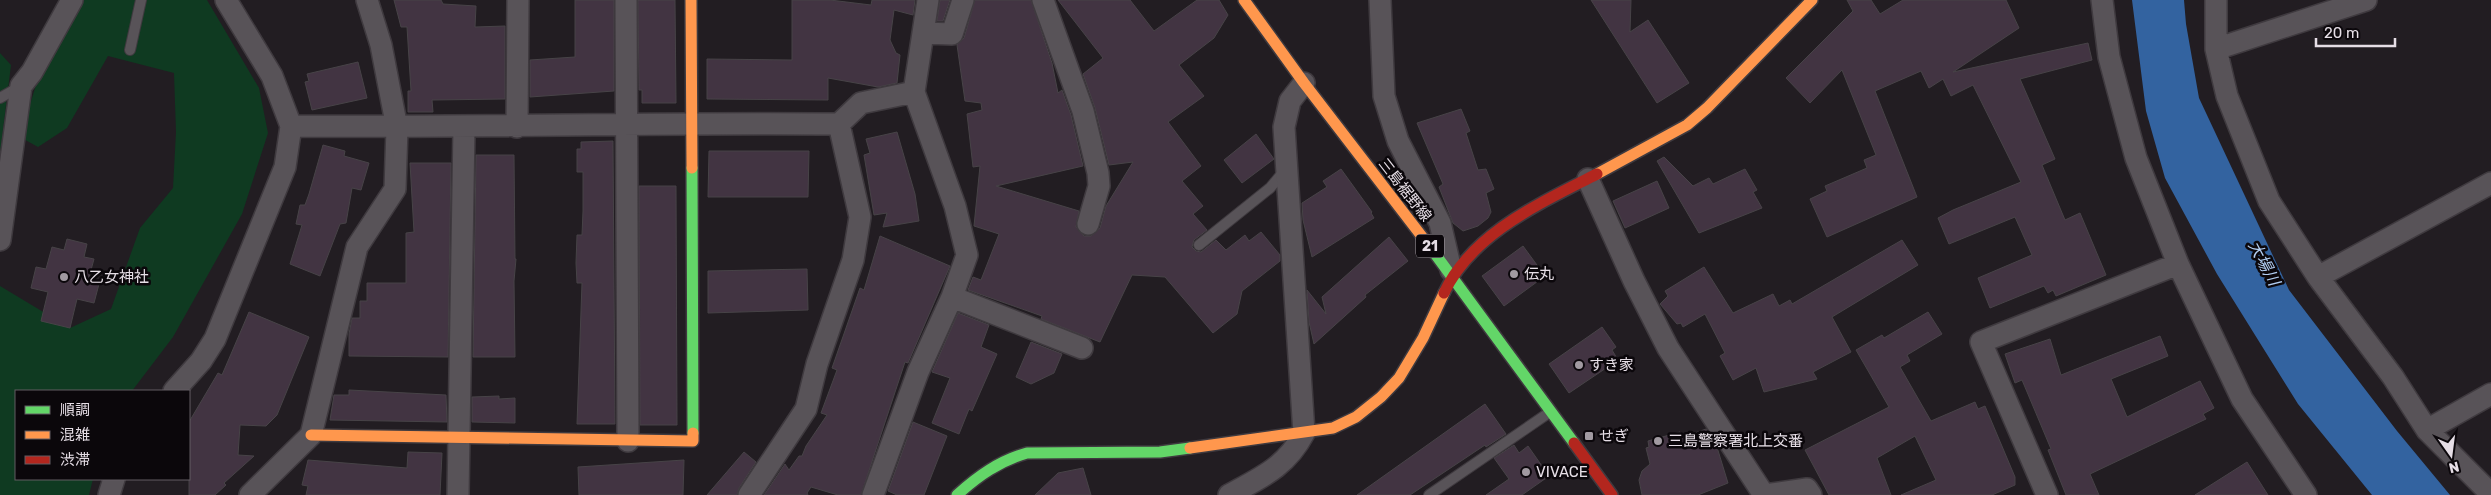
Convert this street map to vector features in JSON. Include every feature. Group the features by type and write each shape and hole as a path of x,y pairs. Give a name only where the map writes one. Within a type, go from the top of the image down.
{"street":[{"path":"0,240 21,86 32,72 72,0"},
{"path":"175,390 201,361 215,339 285,167 291,126 272,76 226,0"},
{"path":"250,495 310,435 358,247 395,189 397,128 381,45 367,0"},
{"path":"518,0 518,127"},
{"path":"626,0 628,441"},
{"path":"310,435 459,439 693,441 691,0"},
{"path":"873,495 918,372 952,297 967,256 955,206 914,92 928,0"},
{"path":"924,33 952,34 962,0"},
{"path":"1043,0 1083,111 1098,173 1100,186 1088,224"},
{"name":"三島裾野線","path":"1244,0 1304,83 1452,275 1612,495"},
{"path":"1380,0 1384,96 1398,141 1440,223 1452,275"},
{"path":"957,495 978,476 1007,459 1027,453 1062,451 1160,452 1304,434 1333,428 1356,417 1381,398 1399,378 1424,338 1452,275 1492,234 1539,204 1661,141 1687,125 1707,108 1812,0"},
{"path":"2102,0 2109,57 2136,158 2178,264 2242,399 2306,495"},
{"path":"2216,0 2216,49 2227,96 2266,194 2318,277 2394,377 2427,430 2491,494"},
{"path":"2216,49 2366,0"},
{"path":"1230,495 1255,488 1287,460 1304,434 1284,126 1290,101 1304,83"},
{"path":"291,126 464,128 692,122 839,124 861,103 914,92"},
{"path":"749,495 806,409 817,364 853,260 860,217 839,124"},
{"path":"458,495 464,128"},
{"path":"1588,179 1634,281 1668,348 1764,495 1807,489 1810,495"},
{"path":"2318,277 2491,183"},
{"path":"2047,495 1981,342 2178,264"},
{"path":"952,297 1082,348"},
{"path":"2427,430 2491,394"},
{"path":"109,495 114,480"}],"lane":[{"path":"130,50 141,0"},
{"path":"0,98 21,86"},
{"path":"1199,245 1270,188 1286,167"},
{"path":"1429,495 1551,411"}],"green space":[{"path":"82,0 207,0 259,88 268,133 242,214 173,337 133,390 15,390 15,480 93,480 89,495 0,495 0,286 70,328 111,309 140,228 173,188 176,132 174,73 108,56 67,128 38,147 20,137 40,72"},
{"path":"0,53 11,65 0,154"}],"water":[{"name":"大場川","path":"2132,0 2184,0 2186,24 2199,98 2289,290 2397,431 2450,495 2372,495 2298,404 2217,274 2165,178 2146,111"}],"building":[{"path":"394,0 441,0 443,4 476,6 475,27 505,26 505,99 432,100 433,112 408,112 408,91 411,91 407,27 401,27"},
{"path":"575,0 614,0 614,91 530,97 530,60 575,57"},
{"path":"638,0 675,0 676,103 642,103 642,90 639,90"},
{"path":"792,0 830,0 871,5 872,0 915,0 913,15 894,10 890,40 896,53 900,55 897,83 878,87 828,78 828,100 707,99 707,59 792,60"},
{"path":"940,0 950,0 943,21 937,21"},
{"path":"975,0 1031,0 1052,63 1058,93 1062,90 1071,115 1083,166 996,186 1079,211 1076,227 1084,236 1091,236 1100,228 1106,206 1133,162 1109,165 1095,108 1083,74 1103,58 1058,0 1130,0 1154,31 1197,0 1219,0 1228,15 1214,38 1179,65 1204,96 1168,122 1201,166 1182,181 1203,206 1193,214 1207,230 1194,240 1192,247 1196,251 1201,252 1216,240 1226,250 1245,235 1249,241 1261,232 1280,255 1280,261 1242,291 1237,314 1213,333 1165,277 1132,275 1100,342 1041,319 1042,316 968,290 973,277 981,280 999,234 974,226 980,166 973,167 967,114 982,110 981,103 965,101 957,45 964,38"},
{"path":"1591,0 1631,0 1630,32 1648,20 1689,83 1657,103"},
{"path":"1847,0 1871,0 1880,14 1903,0 2006,0 2019,28 1953,72 2088,43 2092,60 2020,79 2055,159 2042,165 2065,220 2080,213 2106,275 2056,296 2053,290 2048,293 2044,286 1990,308 1978,278 2032,255 2015,217 1949,244 1938,218 2021,182 1973,85 1951,96 1943,79 1929,88 1921,71 1875,91 1917,197 1827,237 1810,199 1827,191 1825,186 1867,168 1864,160 1876,155 1842,70 1810,103 1786,78 1853,11"},
{"path":"358,62 367,98 312,110 305,82 309,81 307,74"},
{"path":"1461,109 1470,131 1466,133 1478,170 1486,169 1494,189 1486,193 1491,212 1488,218 1478,226 1463,231 1453,223 1439,187 1443,184 1417,123"},
{"path":"897,132 915,194 919,221 883,227 887,213 874,215 864,155 870,153 866,139"},
{"path":"1256,134 1274,159 1242,183 1224,160"},
{"path":"613,141 615,424 577,424 582,283 577,283 576,263 577,235 582,235 583,172 577,172 577,149 581,149 581,142"},
{"path":"323,145 345,151 344,156 369,163 361,190 352,188 346,223 340,224 320,276 290,264 302,225 296,224 300,205 305,205"},
{"path":"709,151 809,151 808,197 708,197"},
{"path":"476,155 514,155 515,357 473,357"},
{"path":"1664,157 1693,186 1709,178 1713,184 1745,169 1757,190 1753,192 1762,208 1699,233 1657,161"},
{"path":"410,163 451,163 448,357 349,356 349,334 352,318 360,318 360,301 367,301 367,283 406,283 406,233 414,232"},
{"path":"1341,169 1372,212 1374,218 1312,257 1303,220 1302,203 1327,187 1323,181"},
{"path":"1657,181 1669,208 1625,228 1613,201"},
{"path":"639,186 676,186 677,425 640,425"},
{"path":"880,236 950,266 908,363 905,362 861,495 838,495 811,487 807,493 808,495 764,495 785,464 789,470 799,456 802,456 806,446 827,415 821,413 837,370 832,368 860,288 864,290"},
{"path":"1389,237 1408,261 1365,295 1366,297 1314,344 1309,322 1307,290 1326,314 1322,297"},
{"path":"67,239 87,244 84,257 94,259 88,281 99,284 94,303 77,299 70,328 41,321 48,292 31,288 36,267 46,269 52,247 64,250"},
{"path":"1902,240 1918,265 1832,317 1851,352 1813,372 1817,379 1764,392 1756,368 1733,380 1720,356 1725,353 1705,314 1683,327 1681,323 1677,324 1660,304 1668,296 1665,291 1704,267 1733,313 1773,294 1779,306 1790,300 1792,304"},
{"path":"1523,246 1545,276 1504,306 1482,276"},
{"path":"807,269 808,310 708,313 708,271"},
{"path":"249,312 309,337 277,415 266,426 240,425 238,455 254,456 224,483 226,485 215,495 189,495 190,420 218,373 222,375"},
{"path":"1928,312 1942,334 1907,355 1910,361 1900,367 1931,421 1975,402 1978,409 1985,406 2015,477 2015,485 1992,495 1901,495 1936,480 1915,436 1877,458 1891,495 1829,495 1805,450 1889,407 1856,350 1882,335 1884,338"},
{"path":"958,313 989,325 981,347 997,354 972,411 969,409 959,434 932,423 950,378 932,372"},
{"path":"1602,327 1616,347 1612,350 1618,360 1569,393 1549,364"},
{"path":"2160,336 2168,356 2111,379 2127,417 2200,381 2214,408 2203,414 2206,419 2090,474 2099,495 2066,495 2048,450 2051,449 2022,380 2015,383 2005,354 2050,339 2061,375"},
{"path":"1031,342 1062,354 1054,373 1031,384 1016,377"},
{"path":"349,390 446,395 447,422 330,420 334,395 349,395"},
{"path":"499,396 499,399 515,398 515,423 472,422 472,397"},
{"path":"1485,404 1506,434 1486,447 1485,445 1410,495 1357,495"},
{"path":"913,422 947,436 924,495 897,495 888,491"},
{"path":"1706,429 1716,444 1728,483 1698,495 1642,495 1639,480 1642,471 1650,464 1646,448 1649,447 1648,441 1680,432 1681,438"},
{"path":"1514,445 1519,453 1528,446 1549,476 1522,495 1486,495 1509,479 1494,458"},
{"path":"408,452 442,453 440,495 306,495 308,486 302,485 308,460 407,468"},
{"path":"744,452 756,462 739,488 737,495 707,495"},
{"path":"684,460 683,495 579,495 578,467"},
{"path":"2247,462 2268,495 2195,495"},
{"path":"1083,468 1091,495 1035,495 1058,473"}],"traffic: fast":[{"path":"692,168 693,433"},
{"path":"1430,247 1574,443"},
{"path":"957,495 989,470 1007,460 1027,453 1160,452 1190,448"}],"traffic: slow":[{"path":"691,0 692,168"},
{"path":"1244,0 1304,83 1430,247"},
{"path":"1597,174 1687,125 1707,108 1812,0"},
{"path":"1190,448 1333,428 1356,417 1381,397 1399,378 1423,338 1444,293"},
{"path":"311,435 693,441 693,433"}],"traffic: jam":[{"path":"1444,293 1456,272 1472,253 1490,237 1510,222 1553,196 1597,174"},
{"path":"1574,443 1612,495"}],"place":[{"name":"伝丸","path":"1514,274"},
{"name":"八乙女神社","path":"64,277"},
{"name":"すき家","path":"1579,365"},
{"name":"せぎ","path":"1589,436"},
{"name":"三島警察署北上交番","path":"1658,441"},
{"name":"VIVACE","path":"1526,472"}]}
